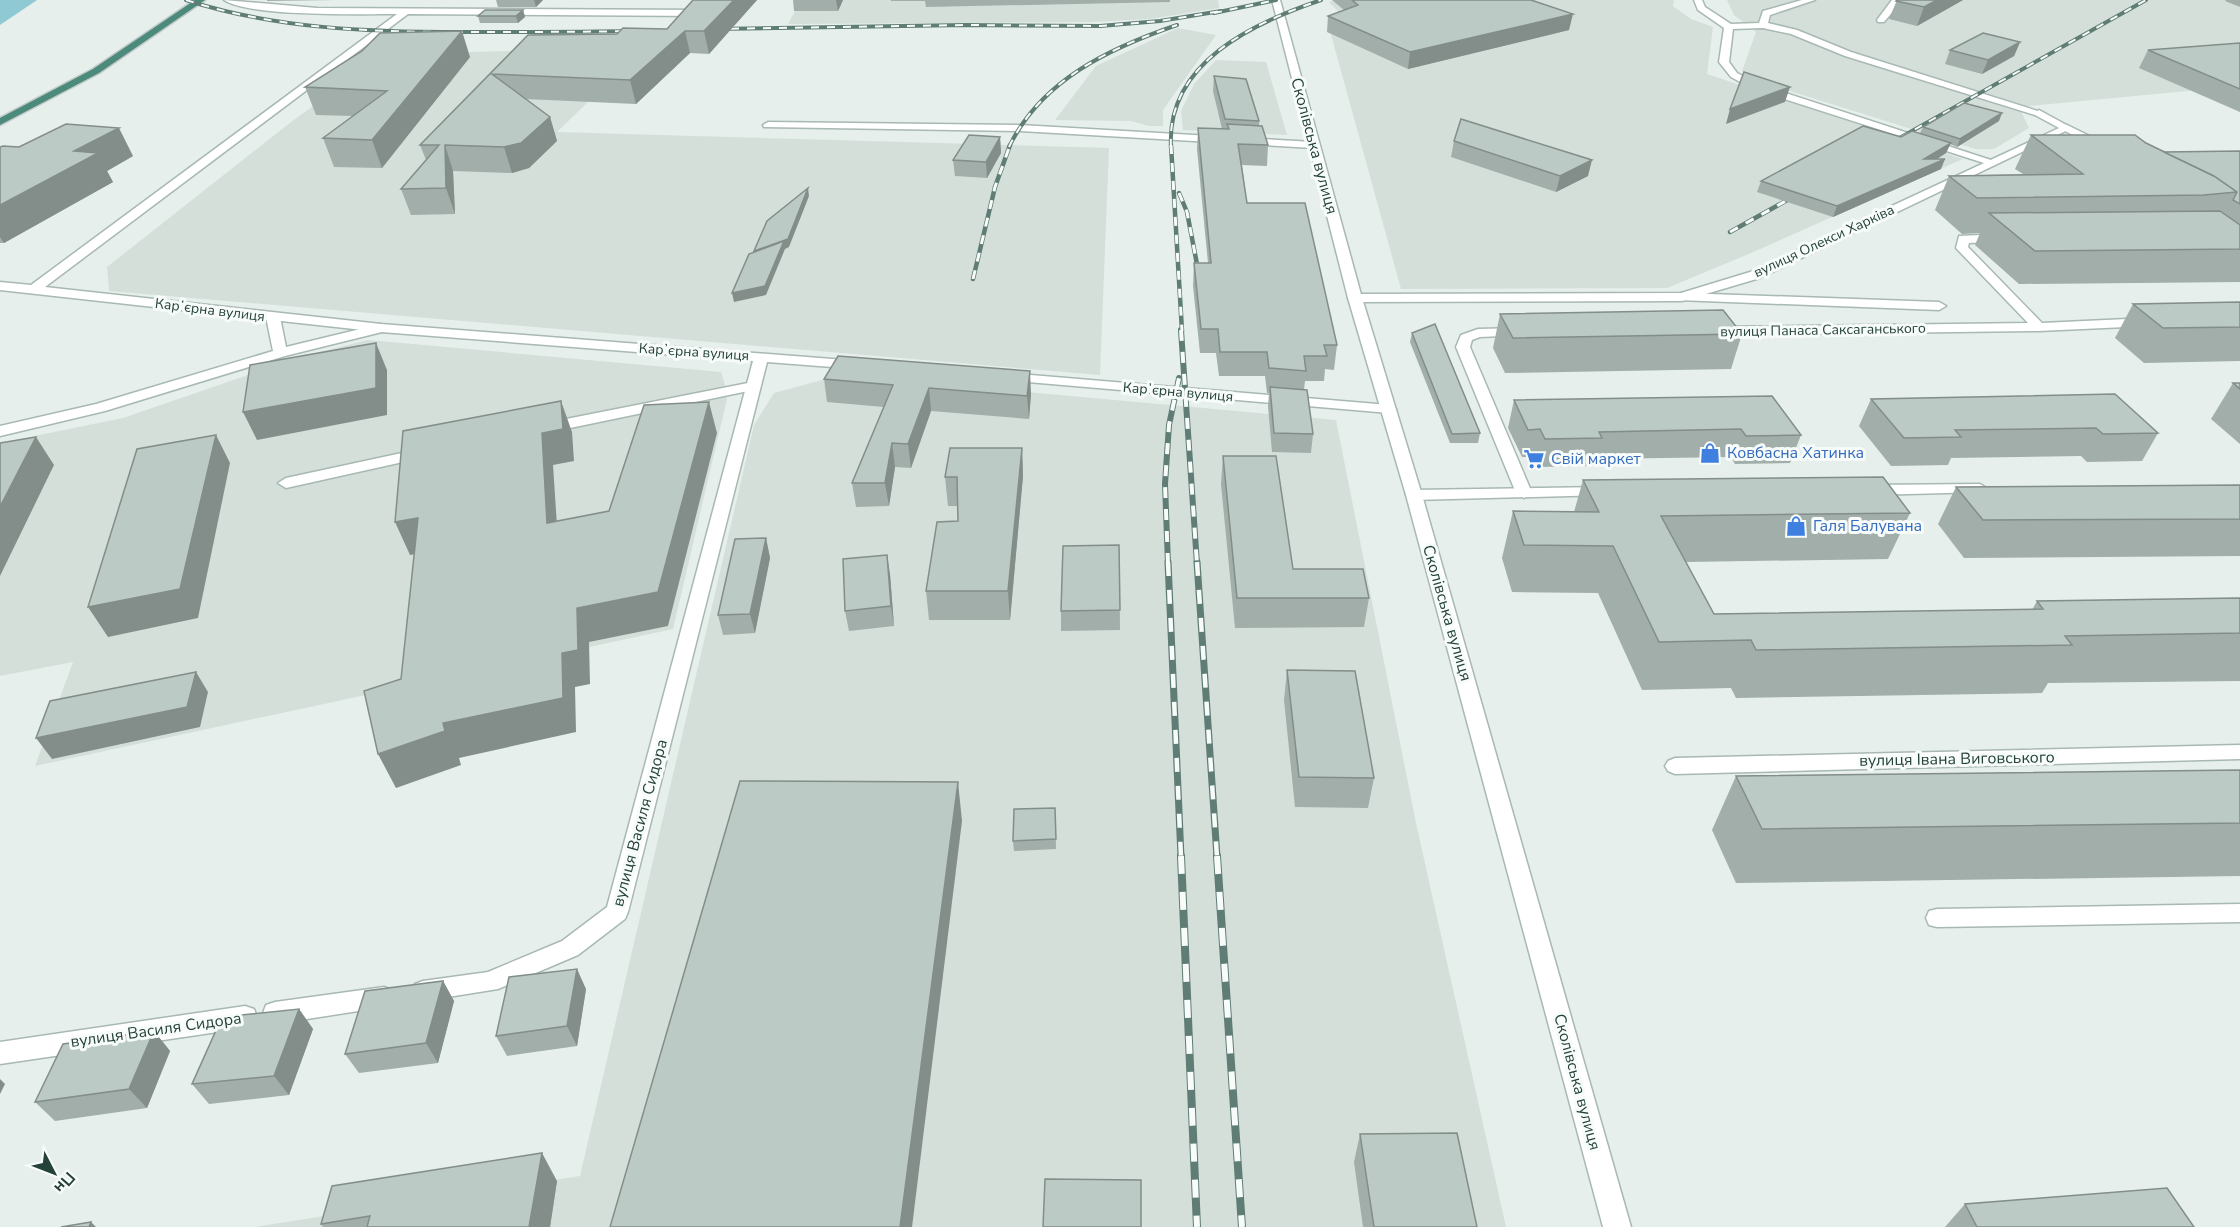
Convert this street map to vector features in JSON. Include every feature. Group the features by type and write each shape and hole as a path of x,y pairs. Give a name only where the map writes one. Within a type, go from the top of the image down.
{"highway":[{"path":"0,122 96,71 201,0"}],"street":[{"path":"228,0 404,13 711,13"},
{"path":"444,12 458,0"},
{"name":"Сколівська вулиця","path":"1276,0 1355,298 1414,495 1617,1227"},
{"path":"1698,0 1701,8 1729,27 1763,25 1794,32 1848,54 2039,113 2105,148 2112,154"},
{"path":"1763,25 1766,13 1811,0"},
{"path":"1881,20 1896,0"},
{"path":"33,290 404,13"},
{"path":"1729,27 1724,62 1734,75 1757,87 1990,162"},
{"path":"768,124 1020,128 1313,145"},
{"name":"вулиця Олекси Харківа","path":"1355,298 1682,297 1755,275 1990,162 2067,128"},
{"path":"2009,238 1963,239 1962,248 2039,327"},
{"name":"Карʼєрна вулиця","path":"0,286 381,328 868,366"},
{"path":"1682,297 1939,306"},
{"path":"273,317 280,353"},
{"name":"вулиця Панаса Саксаганського","path":"1705,331 2039,327 2157,322"},
{"path":"0,431 100,408 280,353 381,328"},
{"path":"1524,493 1463,346 1466,338 1478,333 1538,332"},
{"name":"вулиця Василя Сидора","path":"0,1053 490,982 570,948 618,912 761,357"},
{"name":"Карʼєрна вулиця","path":"998,377 1389,409"},
{"path":"533,431 753,386"},
{"path":"286,483 442,449"},
{"path":"1858,490 2001,488"},
{"path":"1414,495 1620,492"},
{"name":"вулиця Івана Виговського","path":"1675,766 2240,752"},
{"path":"1937,918 2240,913"}],"shaded area":[{"path":"801,0 1218,0 1219,8 1150,19 1091,22 788,24"},
{"path":"1337,0 1674,0 1673,6 1691,19 1713,27 1707,74 1963,159 1667,288 1401,289 1330,31 1347,21 1329,2"},
{"path":"1727,0 2237,0 2227,1 2240,7 2240,86 2019,107 2029,128 1994,149 1975,149 1793,92 1742,71 1756,32 1734,15"},
{"path":"1178,28 1216,35 1163,110 1163,126 1149,126 1131,121 1055,120 1096,66"},
{"path":"665,47 619,72 557,132 1109,148 1100,375 109,291 107,267 291,122 385,54"},
{"path":"1216,60 1266,62 1287,135 1183,130 1181,111 1194,84"},
{"path":"368,340 721,372 727,399 673,629 35,766 73,662 0,676 0,443 123,418 303,356"},
{"path":"841,375 1336,420 1416,823 1506,1227 254,1227 580,1176 754,425 774,393"}],"water":[{"path":"0,0 37,0 0,25"}],"building":[{"path":"693,0 734,0 704,31 685,31 630,80 492,74 550,117 521,143 504,147 445,145 446,188 401,189 439,145 420,145 528,35 617,34 623,28 667,29"},
{"path":"1352,0 1531,0 1573,14 1410,52 1328,16 1358,5"},
{"path":"1897,0 1937,0 1924,7"},
{"path":"485,10 523,10 516,16 478,16"},
{"path":"462,31 372,140 323,138 387,91 305,87 362,51 380,33"},
{"path":"1983,33 2020,42 1988,60 1950,50"},
{"path":"2240,43 2240,89 2148,50"},
{"path":"1744,72 1790,87 1730,109"},
{"path":"1214,76 1246,79 1259,121 1225,119"},
{"path":"1964,103 2002,113 1960,139 1923,127"},
{"path":"1461,119 1592,160 1560,176 1454,141"},
{"path":"66,124 119,128 74,151 98,153 0,205 0,147 19,147"},
{"path":"1227,124 1262,126 1268,145 1238,144 1247,203 1305,203 1337,345 1324,345 1327,356 1304,356 1306,371 1269,368 1267,352 1220,352 1218,329 1201,329 1194,263 1211,263 1198,128 1229,129"},
{"path":"1863,126 1901,137 1912,131 1951,143 1924,159 1945,159 1837,206 1761,181"},
{"path":"969,135 1000,137 986,162 953,160"},
{"path":"2031,135 2135,135 2146,143 2214,176 2237,192 2204,195 1977,198 1949,176 2083,174"},
{"path":"2240,151 2240,204 2233,200 2237,192 2214,176 2164,152"},
{"path":"808,188 788,239 754,251 767,221"},
{"path":"2220,211 2240,225 2240,249 2035,251 1989,213"},
{"path":"784,241 765,286 732,293 749,254"},
{"path":"2240,302 2240,327 2163,328 2133,304"},
{"path":"1723,310 1742,334 1513,338 1500,314"},
{"path":"1435,324 1480,433 1452,434 1412,333"},
{"path":"376,343 376,388 243,412 250,365"},
{"path":"838,356 1030,371 1027,396 929,388 908,444 892,443 885,483 852,483 893,385 824,379"},
{"path":"1270,387 1307,390 1313,434 1274,433"},
{"path":"2115,394 2158,433 2103,434 2096,428 1955,430 1961,437 1904,438 1871,399"},
{"path":"1772,396 1801,435 1746,436 1741,429 1599,432 1602,438 1545,439 1540,429 1528,430 1514,400"},
{"path":"561,401 563,429 542,433 547,523 609,511 644,405 709,402 658,592 577,608 578,650 562,653 563,698 443,723 445,731 378,754 364,691 401,679 418,518 395,522 403,431"},
{"path":"216,435 180,589 88,607 137,449"},
{"path":"36,437 0,507 0,443"},
{"path":"950,448 1022,448 1008,591 926,591 937,522 958,521 957,477 945,477"},
{"path":"1223,456 1276,456 1293,569 1363,569 1369,598 1237,598"},
{"path":"1883,477 1910,513 1661,516 1714,614 2043,609 2037,601 2240,598 2240,633 2065,636 2072,645 1756,650 1751,640 1659,642 1613,546 1524,545 1513,511 1599,512 1583,480"},
{"path":"2240,485 2240,519 1983,520 1956,487"},
{"path":"766,538 750,614 718,615 735,539"},
{"path":"1119,545 1120,610 1061,611 1063,546"},
{"path":"887,555 891,606 845,611 843,559"},
{"path":"1287,670 1355,671 1374,778 1299,777"},
{"path":"196,672 187,707 36,738 50,701"},
{"path":"2240,770 2240,823 1762,829 1736,776"},
{"path":"740,781 958,782 900,1227 610,1227"},
{"path":"1055,808 1056,839 1013,841 1014,809"},
{"path":"577,969 567,1026 496,1036 509,977"},
{"path":"443,981 426,1043 345,1054 365,991"},
{"path":"299,1009 274,1076 192,1084 222,1017"},
{"path":"154,1031 129,1089 35,1102 63,1044"},
{"path":"1457,1133 1477,1227 1374,1227 1360,1134"},
{"path":"542,1153 529,1227 367,1227 370,1216 321,1224 332,1186"},
{"path":"1045,1179 1141,1180 1141,1227 1043,1227"},
{"path":"2167,1188 2194,1227 1977,1227 1965,1204"},
{"path":"91,1222 89,1227 61,1227"}],"railway":[{"path":"186,0 220,10 288,23 357,30 637,31"},
{"path":"1214,13 1276,0"},
{"path":"1171,146 1173,118 1183,92 1198,70 1242,34 1295,9 1321,0"},
{"path":"1887,145 2146,0"},
{"path":"715,29 965,25 1100,26 1160,21 1221,11"},
{"path":"1010,146 1023,123 1039,103 1059,85 1103,56 1177,25"},
{"path":"973,279 995,187 1010,146"},
{"path":"1171,146 1182,331"},
{"path":"1179,193 1187,212 1200,280"},
{"path":"1730,232 1800,193"},
{"path":"1181,330 1197,564"},
{"path":"1168,564 1165,484 1169,425 1179,378"},
{"path":"1168,562 1181,857"},
{"path":"1197,562 1217,857"},
{"path":"1181,856 1197,1227"},
{"path":"1217,856 1242,1227"}],"place":[{"name":"Ковбасна Хатинка","path":"1710,453"},
{"name":"Свій маркет","path":"1534,459"},
{"name":"Галя Балувана","path":"1796,526"}]}
